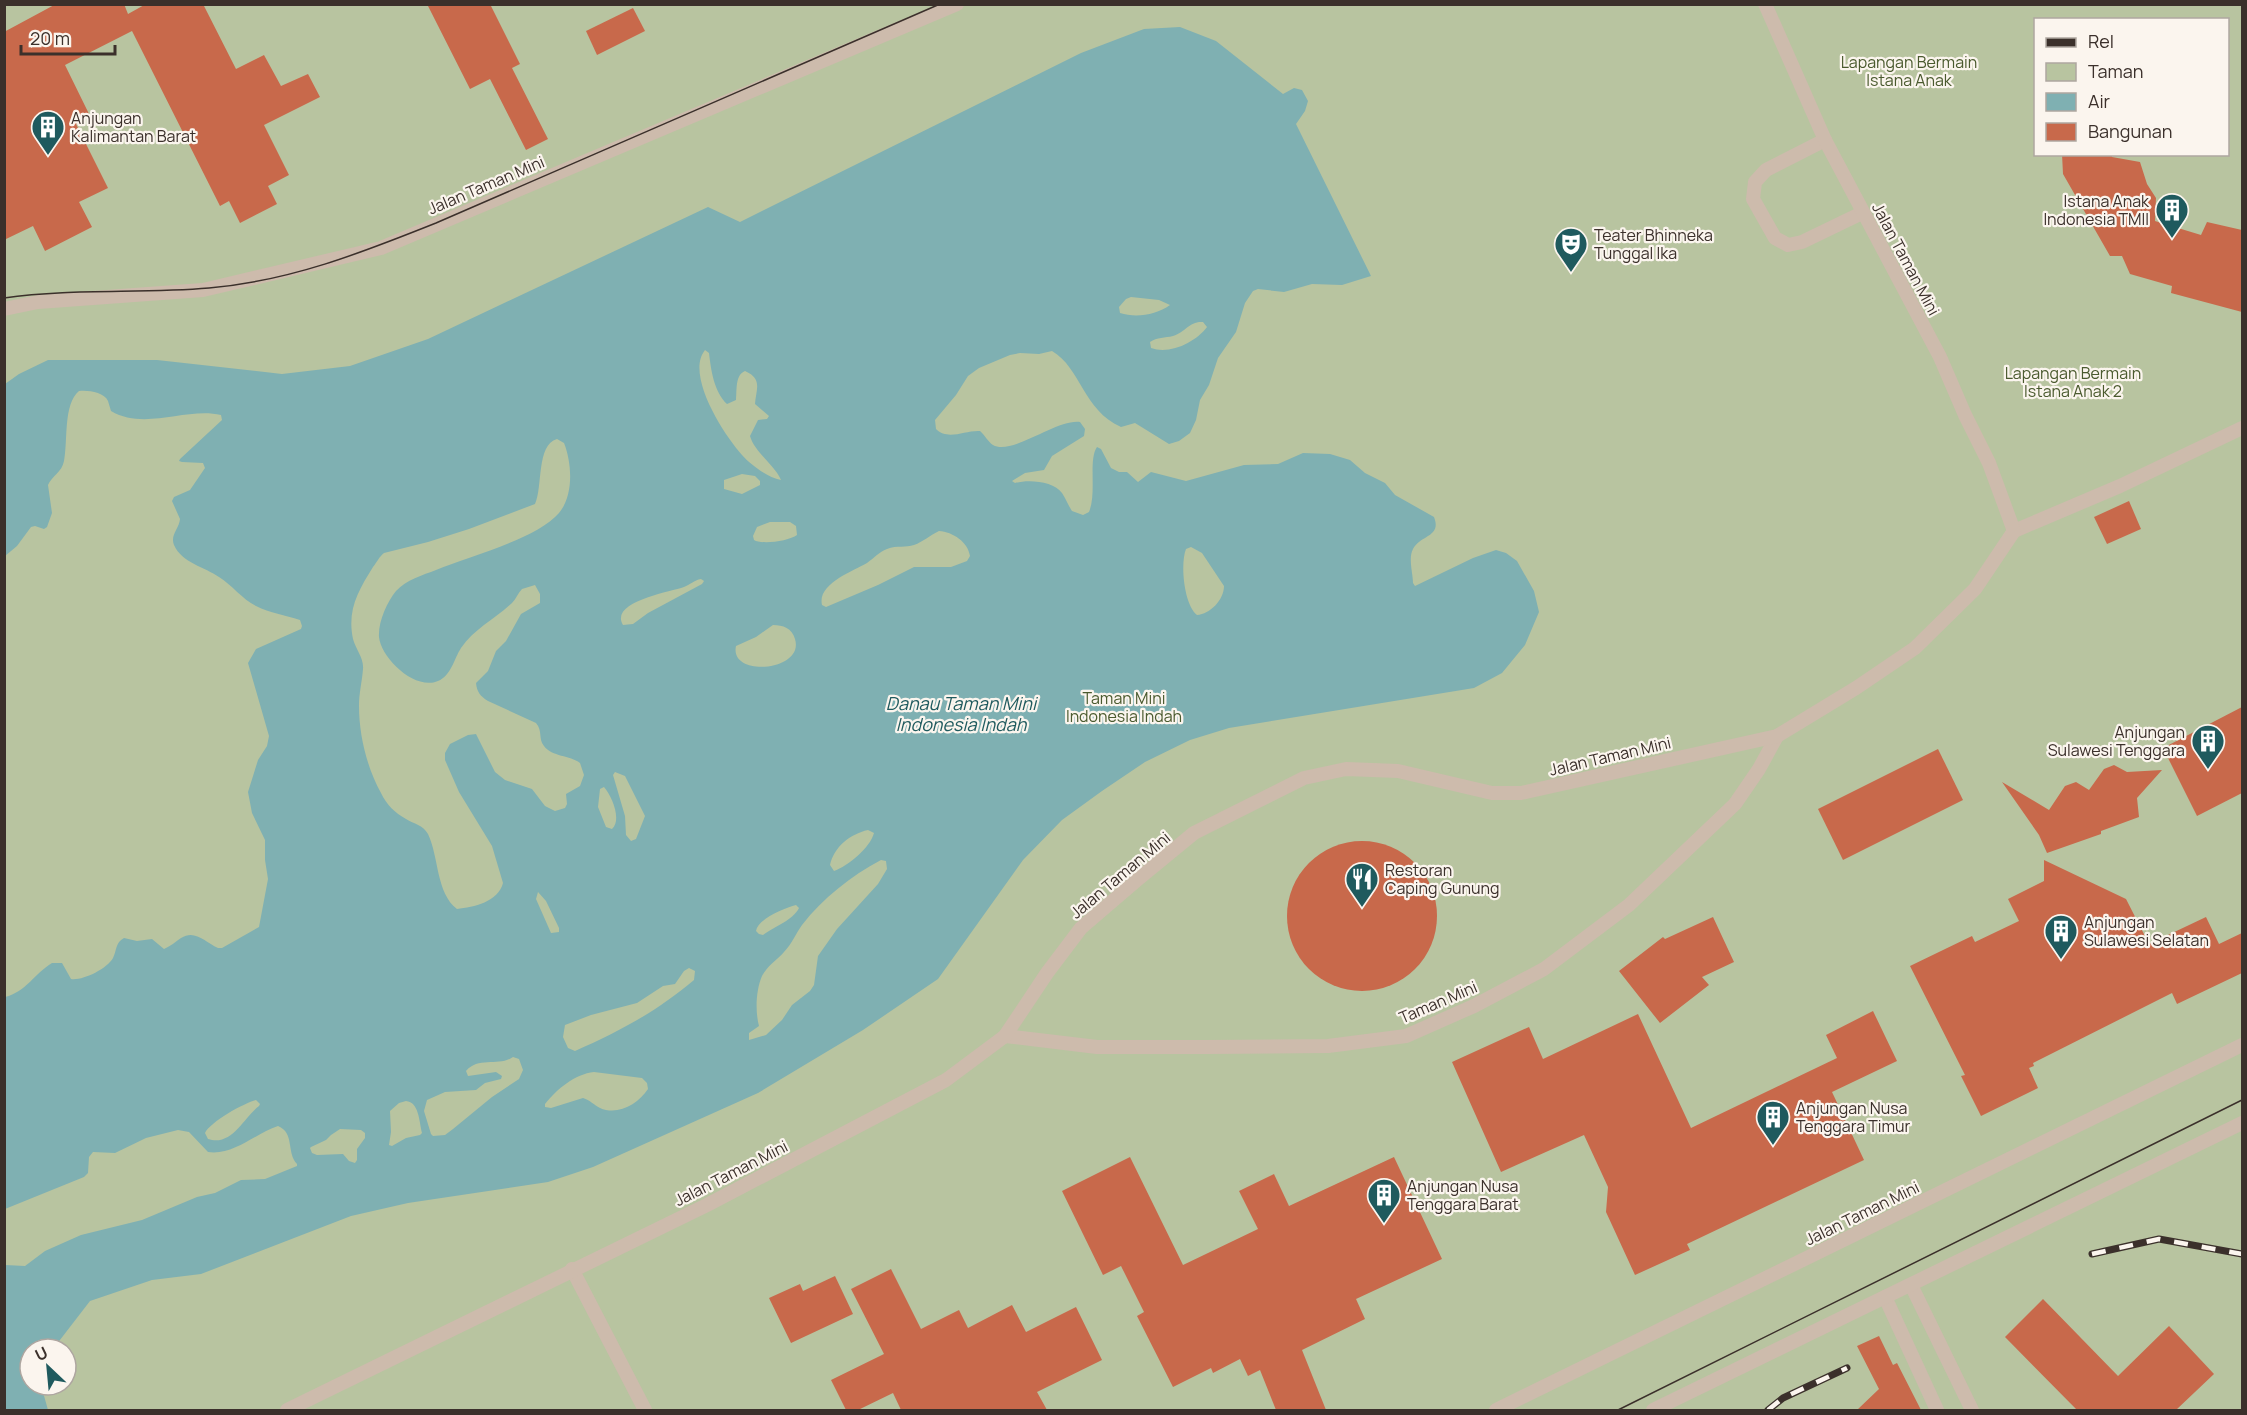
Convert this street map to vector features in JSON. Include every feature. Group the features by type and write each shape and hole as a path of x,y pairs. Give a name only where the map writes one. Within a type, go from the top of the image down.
{"lane":[{"name":"Jalan Taman Mini","path":"4,309 38,302 203,290 381,248 957,4"},
{"name":"Jalan Taman Mini","path":"287,1410 707,1205 946,1080 1005,1036 1047,973 1081,928 1129,886 1194,833 1304,778 1346,769 1398,771 1492,793 1521,793 1777,736 1856,688 1915,648 1976,590 2014,531 1989,463 1940,357 1825,140 1765,4"},
{"path":"1825,140 1766,170 1755,182 1753,199 1775,238 1788,245 1802,242 1862,213"},
{"path":"2014,531 2120,486 2242,428"},
{"name":"Taman Mini","path":"1005,1036 1097,1047 1205,1047 1328,1046 1406,1036 1474,1006 1544,969 1629,905 1735,804 1759,769 1777,736"},
{"name":"Jalan Taman Mini","path":"1496,1410 2242,1045"},
{"path":"1653,1410 2242,1123"},
{"path":"572,1269 645,1410"},
{"path":"1911,1285 1972,1410"},
{"path":"1885,1297 1937,1410"}],"green space":[{"name":"Taman Mini Indonesia Indah","path":"5,5 2242,5 2242,1410 5,1410"}],"water":[{"name":"Danau Taman Mini Indonesia Indah","path":"1180,27 1216,41 1283,94 1294,88 1302,90 1308,101 1305,111 1296,124 1371,276 1342,285 1312,284 1284,292 1258,289 1253,291 1245,303 1236,332 1218,358 1209,385 1200,400 1196,420 1190,433 1179,441 1169,444 1135,423 1121,427 1108,420 1090,400 1062,358 1052,351 1010,355 979,368 968,376 956,395 935,420 936,429 951,435 980,431 991,444 1001,447 1023,442 1059,426 1080,422 1085,429 1084,436 1052,456 1044,470 1025,473 1012,481 1015,483 1040,482 1053,486 1062,493 1072,511 1083,515 1089,512 1091,504 1093,460 1097,447 1101,449 1111,468 1119,472 1127,472 1138,482 1151,472 1186,481 1244,465 1278,464 1303,453 1330,454 1350,460 1365,473 1385,483 1395,495 1434,517 1436,524 1433,532 1416,544 1413,549 1411,566 1415,586 1473,558 1496,550 1506,553 1517,561 1534,591 1539,612 1525,645 1502,673 1474,688 1229,728 1190,740 1145,762 1062,820 1023,860 938,979 863,1030 758,1093 593,1167 548,1182 408,1203 351,1216 201,1274 152,1280 90,1301 62,1337 18,1337 18,1397 44,1397 48,1410 5,1410 5,1265 25,1266 45,1251 81,1235 142,1220 197,1197 215,1193 241,1180 265,1179 297,1166 287,1133 278,1126 226,1151 217,1152 208,1152 189,1132 178,1130 146,1138 115,1153 93,1152 89,1157 88,1173 84,1177 5,1209 5,997 25,987 52,963 62,963 71,979 94,973 110,962 118,944 124,938 137,941 152,939 164,949 181,938 191,935 222,948 259,927 268,879 265,840 252,813 248,792 258,760 267,746 269,736 248,663 256,649 301,629 302,626 300,620 251,603 219,577 182,556 174,545 173,538 180,519 172,501 174,497 190,490 205,468 203,463 179,461 222,420 221,415 208,413 152,419 124,417 111,411 106,398 91,391 79,391 70,405 68,414 63,465 48,485 52,513 47,527 44,529 31,527 17,546 5,556 5,384 19,374 48,360 157,360 282,374 350,366 428,339 708,207 740,222 1081,53 1144,29","holes":["1131,297 1159,300 1170,305 1146,315 1120,313 1119,307","1198,322 1203,322 1207,327 1196,338 1182,346 1166,350 1151,348 1150,342 1153,340 1173,336","705,350 709,353 716,387 727,404 736,400 737,383 742,373 745,371 754,377 757,385 755,404 769,416 767,419 758,420 750,436 756,448 781,480 750,463 734,446 709,404 700,374 700,361","557,439 564,443 569,460 569,488 564,506 559,513 549,522 519,539 420,576 405,584 389,601 380,625 381,645 392,663 410,677 429,683 438,681 446,675 466,641 512,603 522,589 535,585 540,594 540,603 521,614 506,641 496,651 488,671 476,683 476,686 479,694 488,701 536,723 541,741 547,750 580,763 584,775 580,786 566,794 565,808 555,811 545,806 532,789 505,780 495,772 476,734 468,735 450,744 445,753 445,760 459,792 492,846 503,883 491,899 478,905 457,909 450,902 441,884 428,834 418,825 402,817 388,804 376,783 368,762 359,717 363,665 353,639 351,619 355,601 363,584 384,553 469,529 535,504 546,449","742,474 755,476 760,481 760,485 742,494 724,489 724,480","770,522 790,522 796,526 797,535 788,539 776,542 754,540 753,536 757,527","939,531 963,542 969,551 970,556 967,561 951,567 914,567 826,607 822,605 825,591 837,579 867,563 884,550 914,545","1191,547 1202,553 1224,586 1219,601 1207,612 1197,615 1189,603 1184,584 1183,564 1186,549","701,579 704,581 702,584 648,613 633,624 623,625 621,617 632,604","773,625 787,628 794,635 795,650 789,658 779,664 754,666 744,663 737,656 736,646 756,637","615,772 625,776 645,816 636,839 631,841 626,835 625,816 613,775","604,787 613,802 616,814 615,825 612,829 606,827 598,807 600,789","868,830 874,833 868,845 858,856 834,871 830,865 835,852 855,835","881,860 886,861 887,869 878,884 837,929 818,956 814,985 810,991 792,1005 782,1020 766,1035 749,1040 749,1033 759,1026 757,994 764,972 787,949 810,915 848,880","538,892 546,901 559,932 551,933 536,899","796,905 799,908 783,923 763,935 756,931 761,922","689,968 695,971 694,980 666,1002 637,1020 575,1051 568,1048 563,1037 565,1025 591,1015 637,1003 663,986 675,984 684,971","513,1057 519,1059 523,1070 519,1079 492,1097 445,1135 433,1136 424,1111 427,1100 445,1092 476,1090 485,1083 501,1079 502,1076 496,1072 468,1076 466,1071 477,1064 502,1061","594,1072 642,1078 647,1083 648,1089 633,1104 614,1111 600,1108 583,1098 551,1108 545,1107 550,1098 561,1088 580,1076","256,1100 260,1104 237,1130 224,1139 208,1139 205,1133 208,1129 220,1119","410,1102 418,1113 422,1133 392,1146 389,1145 390,1111 399,1103","340,1129 361,1130 365,1133 365,1138 357,1149 355,1163 349,1161 343,1154 317,1155 312,1153 310,1148 326,1140"]}],"building":[{"path":"56,4 124,4 128,14 146,4 203,4 236,69 264,55 281,86 308,74 320,97 264,125 289,175 268,186 277,204 240,223 229,201 220,206 132,31 65,65 90,116 76,124 108,188 79,202 92,227 45,251 33,226 4,240 4,32"},
{"path":"427,4 490,4 520,64 512,68 548,139 526,150 490,79 470,89"},
{"path":"633,8 645,31 597,55 586,31"},
{"name":"Istana Anak Indonesia TMII","path":"2062,156 2112,156 2140,162 2147,184 2156,198 2155,221 2201,235 2207,222 2242,230 2242,312 2171,293 2172,286 2130,274 2122,256 2110,256 2063,174"},
{"path":"2129,501 2141,529 2107,544 2094,517"},
{"name":"Anjungan Sulawesi Tenggara","path":"2242,707 2242,793 2197,816 2163,748"},
{"path":"1938,749 1963,800 1843,860 1818,809"},
{"path":"2114,765 2127,772 2162,770 2137,798 2139,817 2101,831 2101,834 2047,853 2039,835 2002,782 2049,810 2065,786 2076,782 2089,790 2104,769"},
{"name":"Restoran Caping Gunung","path":"1362,841 1391,847 1415,863 1431,887 1437,916 1431,945 1415,969 1391,985 1362,991 1333,985 1309,969 1293,945 1287,916 1293,887 1309,863 1333,847"},
{"path":"2044,860 2126,899 2149,944 2206,917 2219,944 2242,933 2242,973 2177,1004 2172,993 2033,1063 2034,1066 2029,1068 2038,1088 1981,1116 1961,1076 1965,1075 1910,966 1972,936 1975,942 2019,921 2008,899 2044,881"},
{"path":"1713,917 1734,962 1702,977 1709,985 1660,1023 1619,971 1663,937 1665,939"},
{"path":"1873,1011 1897,1061 1832,1092 1864,1160 1687,1244 1690,1250 1635,1275 1606,1212 1608,1187 1584,1135 1501,1172 1452,1062 1529,1027 1543,1059 1638,1014 1691,1128 1837,1058 1826,1035"},
{"path":"1130,1157 1183,1265 1258,1229 1239,1191 1274,1174 1289,1206 1394,1157 1442,1259 1356,1299 1365,1319 1302,1350 1326,1410 1276,1410 1260,1370 1248,1376 1240,1359 1213,1373 1211,1368 1173,1387 1137,1316 1144,1312 1121,1266 1103,1275 1062,1191"},
{"path":"891,1269 921,1329 959,1310 968,1328 1012,1305 1026,1332 1076,1307 1102,1360 1037,1392 1047,1410 901,1410 893,1393 858,1410 846,1410 831,1380 884,1354 851,1289"},
{"path":"835,1276 853,1314 791,1343 769,1298 800,1284 803,1291"},
{"path":"2043,1299 2118,1376 2169,1326 2214,1374 2176,1410 2077,1410 2005,1337"},
{"path":"1879,1336 1893,1365 1897,1363 1921,1410 1857,1410 1879,1389 1857,1346"}],"tram line":[{"path":"4,298 55,293 209,288 268,279 325,264 436,223 940,4"},
{"path":"1618,1410 2242,1100"}],"railway":[{"path":"2092,1254 2159,1239 2242,1254"},
{"path":"1768,1410 1783,1398 1847,1368"}],"place":[{"name":"Anjungan Kalimantan Barat","path":"48,156"},
{"name":"Istana Anak Indonesia TMII","path":"2172,239"},
{"name":"Teater Bhinneka Tunggal Ika","path":"1571,273"},
{"name":"Anjungan Sulawesi Tenggara","path":"2208,770"},
{"name":"Restoran Caping Gunung","path":"1362,908"},
{"name":"Anjungan Sulawesi Selatan","path":"2061,960"},
{"name":"Anjungan Nusa Tenggara Timur","path":"1773,1146"},
{"name":"Anjungan Nusa Tenggara Barat","path":"1384,1224"}],"park label":[{"name":"Lapangan Bermain Istana Anak","path":"1909,71"},
{"name":"Lapangan Bermain Istana Anak 2","path":"2073,382"}]}
